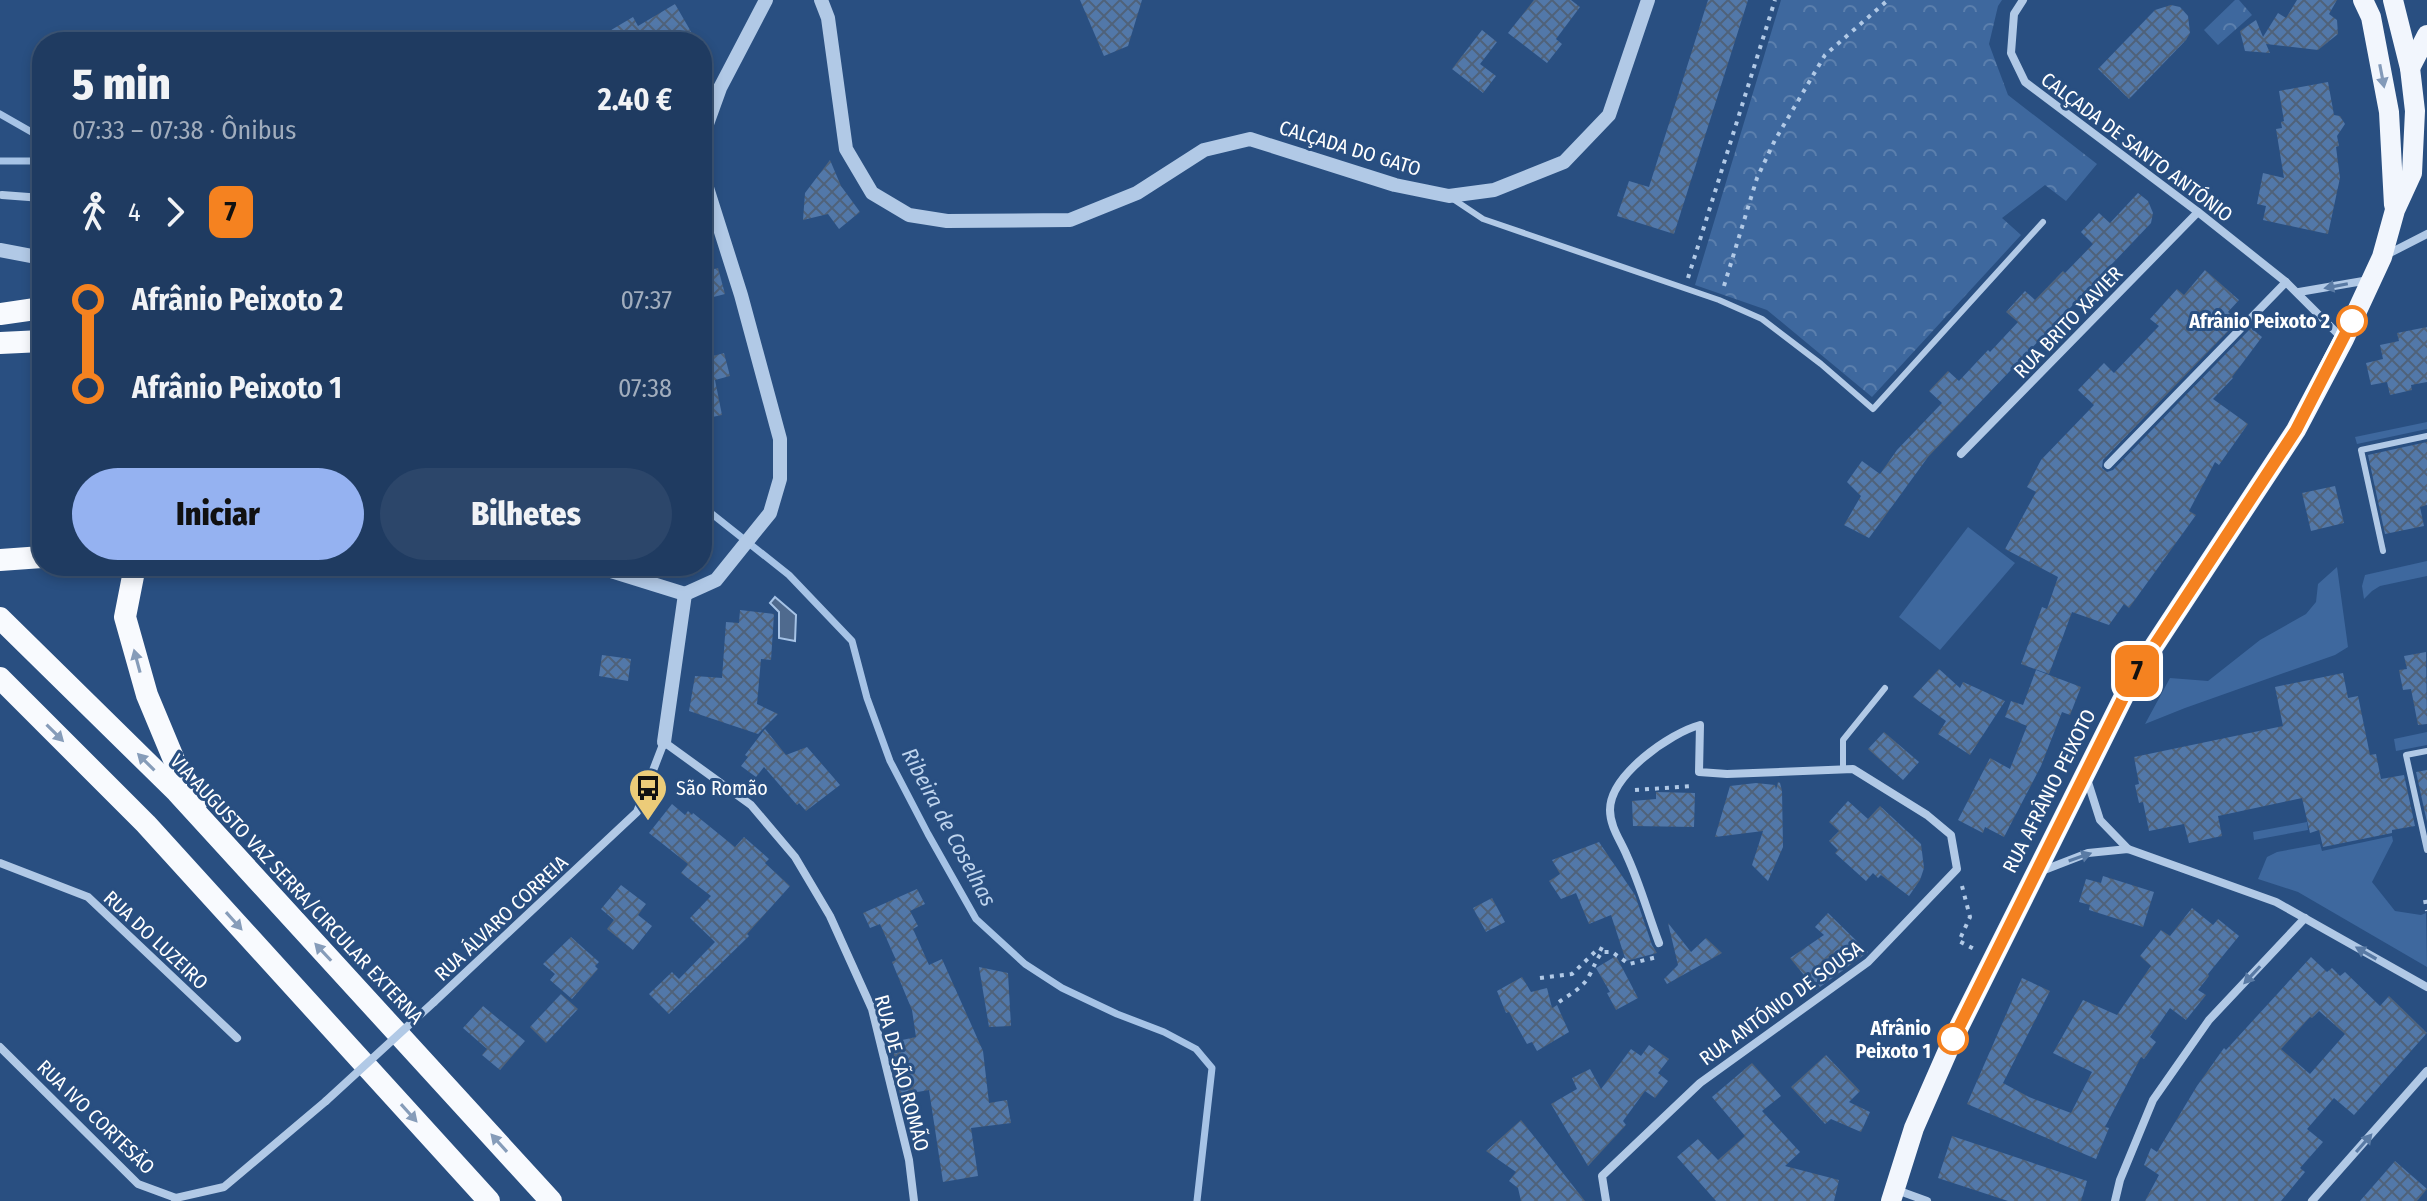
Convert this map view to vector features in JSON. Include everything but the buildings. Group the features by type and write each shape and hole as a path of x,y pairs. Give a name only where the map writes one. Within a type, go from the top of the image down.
{"highway":[{"path":"0,314 32,309"},
{"path":"0,343 32,341"},
{"path":"0,560 32,558"},
{"path":"133,576 125,617 147,695 177,767 233,855"},
{"name":"VIA AUGUSTO VAZ SERRA/CIRCULAR EXTERNA","path":"0,618 177,792 551,1201"},
{"path":"0,678 146,824 489,1201"},
{"path":"0,686 22,699"}],"main road":[{"name":"RUA AFRÂNIO PEIXOTO","path":"2363,0 2371,17 2389,112 2395,210"},
{"name":"RUA AFRÂNIO PEIXOTO","path":"1892,1195 1914,1128 1953,1039 2133,678 2296,430 2373,279 2395,210 2416,175 2415,111 2410,68 2393,0"},
{"path":"2410,68 2427,35"}],"street":[{"path":"712,110 720,88 766,0"},
{"name":"CALÇADA DO GATO","path":"821,0 828,18 846,149 872,193 909,215 947,221 1070,220 1137,193 1204,150 1250,139 1395,185 1449,196 1494,190 1564,162 1609,115 1648,0"},
{"name":"CALÇADA DE SANTO ANTÓNIO","path":"2023,0 2014,14 2011,53 2025,82 2299,292 2344,339"},
{"path":"2,195 32,197"},
{"path":"627,576 685,594 716,580 770,513 780,479 780,439 741,295 712,203"},
{"name":"RUA BRITO XAVIER","path":"1961,454 2198,212"},
{"path":"2382,257 2427,234"},
{"path":"0,250 32,256"},
{"path":"2299,292 2373,279"},
{"path":"2108,465 2286,282"},
{"path":"664,742 685,594"},
{"path":"1659,943 1627,854 1615,833 1610,809 1616,791 1635,763 1684,730 1700,725 1699,772 1727,774 1853,769 1927,815 1951,835 1957,869"},
{"name":"RUA ÁLVARO CORREIA","path":"175,1200 224,1187 326,1101 637,812 664,742"},
{"name":"RUA DE SÃO ROMÃO","path":"664,742 751,805 795,857 830,916 872,1009 909,1160 914,1201"},
{"path":"2085,773 2100,820 2128,849"},
{"path":"2034,874 2088,853 2128,849 2276,902 2427,987"},
{"name":"RUA DO LUZEIRO","path":"0,863 88,897 237,1038"},
{"name":"RUA ANTÓNIO DE SOUSA","path":"1606,1201 1602,1176 1700,1083 1868,962 1957,869"},
{"path":"2115,1201 2120,1180 2153,1100 2209,1020 2305,918"},
{"name":"RUA IVO CORTESÃO","path":"0,1047 138,1184 175,1200"},
{"path":"2312,1201 2427,1071"},
{"path":"1892,1195 1927,1201"}],"lane":[{"path":"1449,196 1483,219 1685,287 1762,319 1873,409 2043,222"},
{"path":"2383,551 2361,450 2427,436"},
{"path":"1843,769 1843,740 1885,688"},
{"path":"2427,751 2406,755 2427,850"}],"path":[{"path":"1685,287 1775,0"},
{"path":"1719,300 1757,178 1775,140 1825,55 1888,0"},
{"path":"1632,790 1682,787"},
{"path":"1957,869 1970,917 1959,941"},
{"path":"2425,900 2427,911"},
{"path":"1540,978 1572,974 1599,948 1612,952 1629,964 1657,959 1659,943"},
{"path":"1559,1002 1589,978 1595,961 1605,950"}],"green space":[{"path":"1781,0 2002,0 1989,44 2008,95 2097,164 2066,201 2045,185 2002,218 2021,235 1872,397 1767,310 1695,285"},
{"path":"2235,0 2239,0 2252,15 2218,45 2204,30"},
{"path":"2427,422 2427,429 2357,444 2355,437"},
{"path":"1968,527 2015,563 1940,650 1899,617"},
{"path":"2427,561 2427,576 2380,586 2364,599 2362,586 2365,575"},
{"path":"2337,567 2348,647 2335,655 2145,724 2170,678 2208,681 2260,640 2306,614 2316,602 2318,584"},
{"path":"2427,732 2427,745 2396,751 2394,739"},
{"path":"2307,822 2308,830 2254,840 2253,832"},
{"path":"2392,836 2393,841 2372,882 2395,911 2426,913 2427,967 2298,892 2258,879 2267,857 2277,852 2320,844 2322,851"}],"shaded area":[{"path":"775,597 796,615 795,641 779,638 779,612 770,603"}],"waterway":[{"path":"0,114 32,132"},
{"name":"Ribeira de Coselhas","path":"0,161 32,161"},
{"name":"Ribeira de Coselhas","path":"712,514 789,575 852,641 867,698 890,761 976,919 1025,964 1062,988 1196,1049 1212,1068 1197,1201"}],"bus line":[{"name":"7","path":"1953,1039 2133,678 2296,430 2352,321"}],"place":[{"name":"Afrânio Peixoto 2","path":"2352,321"},
{"name":"São Romão","path":"648,822"},
{"name":"Afrânio Peixoto 1","path":"1953,1039"}]}
